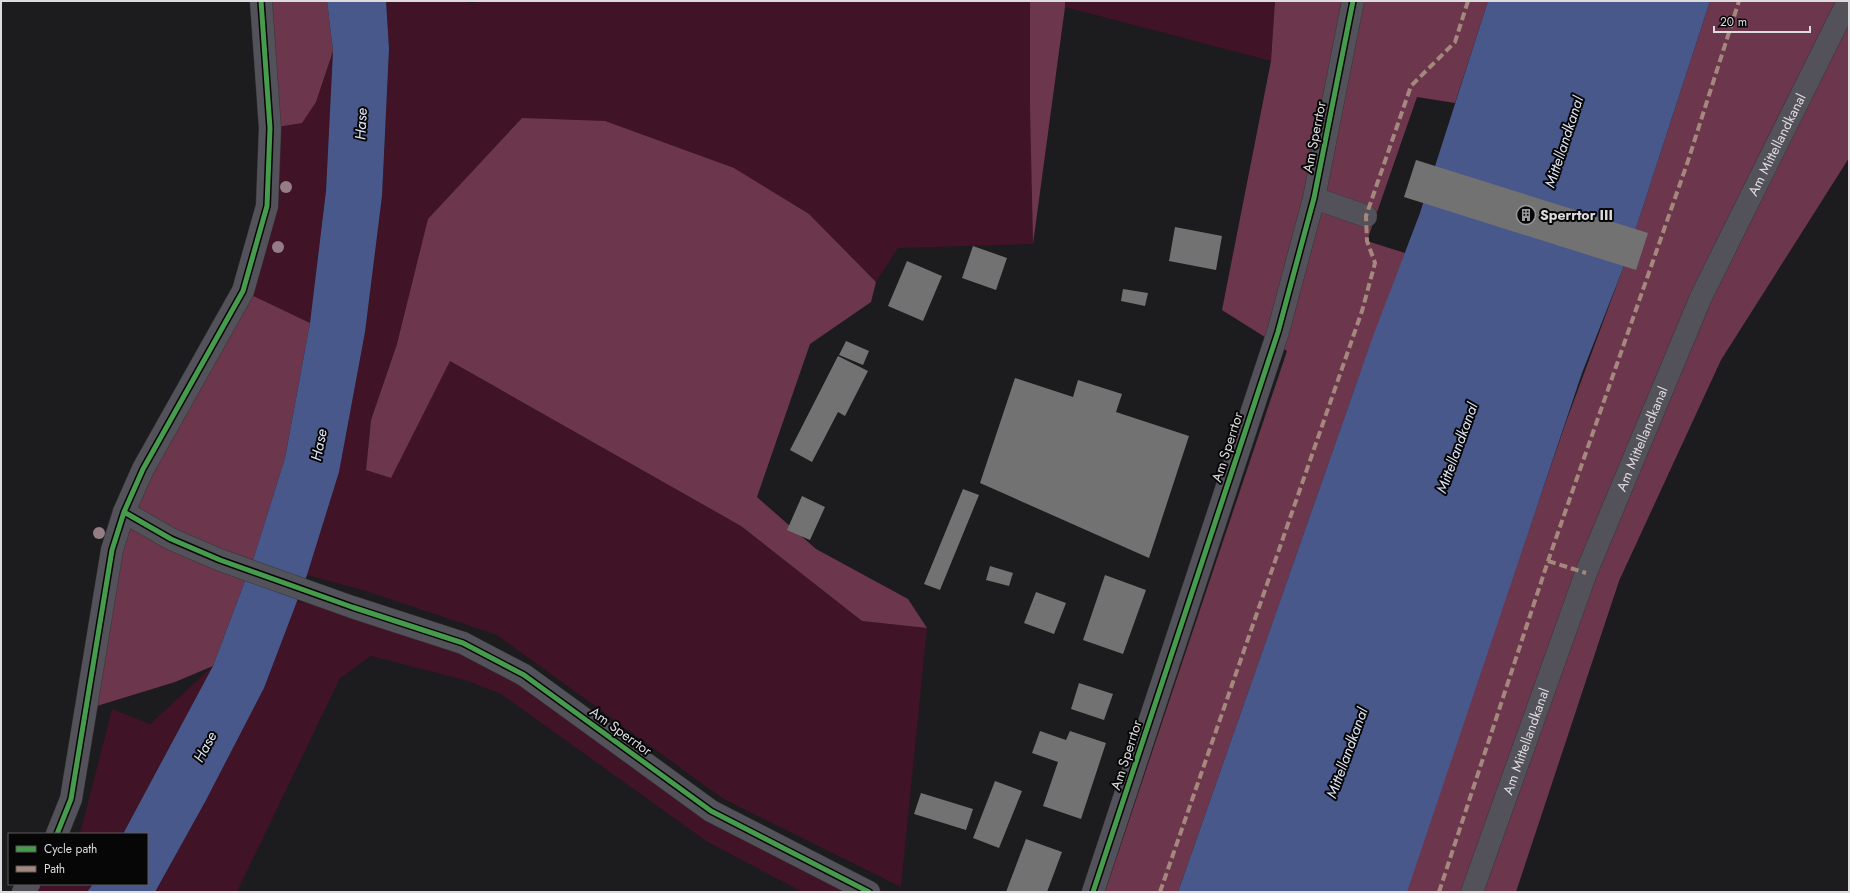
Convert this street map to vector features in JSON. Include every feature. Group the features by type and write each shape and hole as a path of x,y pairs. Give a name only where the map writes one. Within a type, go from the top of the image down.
{"street":[{"path":"57,833 71,799 112,550 124,512 143,469 243,291 267,206 270,128 261,1"},
{"name":"Am Sperrtor","path":"1093,892 1278,332 1314,198 1353,1"},
{"name":"Am Mittellandkanal","path":"1472,892 1586,573 1700,297 1848,1"},
{"path":"1314,198 1366,216"},
{"name":"Am Sperrtor","path":"124,512 172,539 220,560 352,608 464,643 524,675 711,811 869,892"}],"shaded area":[{"path":"261,1 327,1 333,51 316,102 302,123 270,128"},
{"path":"386,1 461,1 473,3 475,1 1030,1 1033,244 898,248 876,282 809,214 397,344 371,420 366,469 390,478 450,361 741,526 862,621 927,628 901,887 722,798 497,635 366,591 307,575 339,472 365,332 382,196 389,49"},
{"path":"1030,1 1065,1 1033,244 1030,107"},
{"path":"1065,1 1275,1 1271,61 1065,7"},
{"path":"1275,1 1488,1 1455,103 1417,97 1367,241 1405,253 1357,382 1178,892 1105,892 1287,351 1222,310 1271,61"},
{"path":"1710,1 1849,1 1849,158 1721,360 1619,581 1516,892 1404,892 1566,422 1622,271"},
{"path":"333,51 326,191 310,323 243,291 270,128 316,102"},
{"path":"522,118 605,121 734,168 809,214 876,282 871,302 810,344 757,497 816,549 908,599 927,628 862,621 741,526 450,361 391,478 366,470 371,420 397,344 428,219"},
{"path":"243,291 310,323 285,458 254,557 213,666 175,682 87,709 112,550"},
{"path":"297,601 385,621 498,666 856,892 802,892 706,841 501,694 468,681 371,656 340,678 237,892 155,892 205,802 264,688"},
{"path":"213,666 124,833 79,833 81,830 112,709 150,724"},
{"path":"40,885 92,885 87,892 35,892"}],"water":[{"name":"Hase","path":"327,1 386,1 389,49 382,196 365,332 339,472 307,575 264,688 205,802 155,892 87,892 92,885 148,885 148,833 124,833 213,666 254,557 285,458 310,323 326,191 333,51"},
{"name":"Mittellandkanal","path":"1488,1 1710,1 1622,271 1582,373 1407,892 1178,892 1372,339 1420,213"}],"building":[{"name":"Sperrtor III","path":"1416,160 1648,233 1636,270 1404,197"},
{"path":"1175,227 1222,236 1216,270 1169,261"},
{"path":"973,246 1007,258 996,290 962,278"},
{"path":"907,261 942,276 923,321 888,306"},
{"path":"1123,289 1148,293 1145,306 1121,301"},
{"path":"846,341 869,351 863,365 839,355"},
{"path":"838,356 868,371 845,416 838,412 812,462 790,450"},
{"path":"1015,378 1073,397 1078,380 1122,394 1116,412 1189,436 1149,558 980,483"},
{"path":"963,489 979,495 940,590 924,584"},
{"path":"802,496 825,507 810,540 787,530"},
{"path":"990,566 1013,573 1009,586 986,580"},
{"path":"1105,575 1146,590 1123,654 1083,640"},
{"path":"1036,592 1066,603 1054,634 1024,623"},
{"path":"1079,683 1113,694 1104,720 1071,709"},
{"path":"1040,731 1066,740 1070,731 1106,743 1081,819 1043,806 1058,762 1032,753"},
{"path":"995,781 1022,791 999,848 973,838"},
{"path":"921,793 973,809 966,830 914,814"},
{"path":"1026,839 1062,852 1047,892 1006,892"}],"marked path":[{"path":"1160,892 1362,311 1375,263 1367,241 1366,216 1411,86 1455,42 1468,1"},
{"path":"1439,892 1548,561 1688,161 1739,1"},
{"path":"1548,561 1586,573"}],"cycle path":[{"path":"57,833 71,799 112,550 124,512 143,469 243,291 267,206 270,128 261,1"},
{"path":"1093,892 1278,332 1314,198 1353,1"},
{"path":"124,512 171,539 220,560 352,607 463,643 524,675 711,811 869,892"}],"place":[{"name":"Sperrtor III","path":"1526,215"}]}
